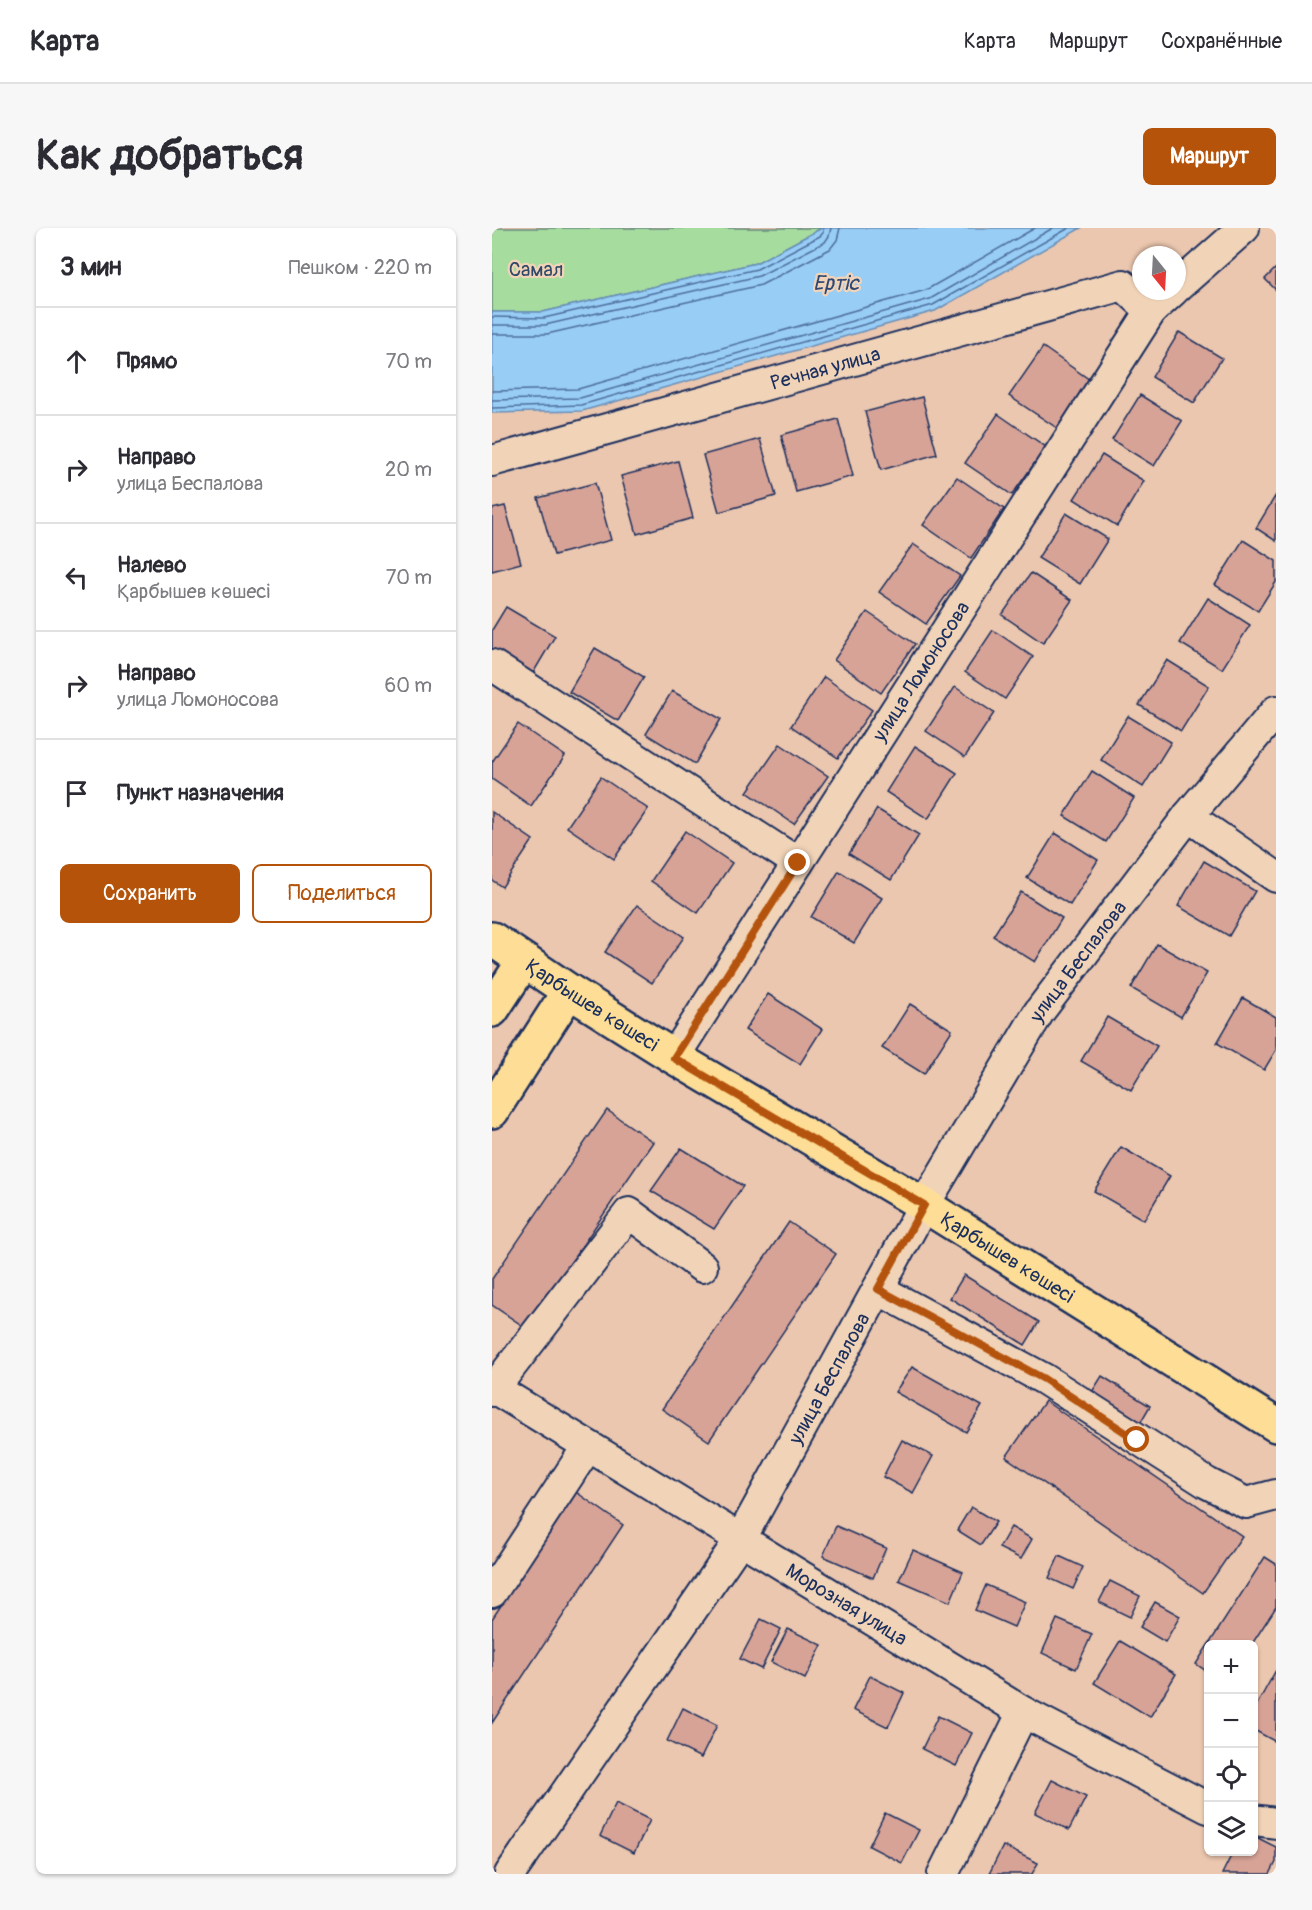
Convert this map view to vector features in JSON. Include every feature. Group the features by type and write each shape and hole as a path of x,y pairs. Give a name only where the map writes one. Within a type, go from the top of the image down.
{"main road":[{"name":"Қарбышев көшесі","path":"492,939 674,1058 924,1205 1276,1425"},
{"path":"492,1011 524,961"},
{"path":"492,1111 569,991"}],"street":[{"path":"1186,279 1244,228"},
{"name":"Речная улица","path":"492,461 1123,285 1151,311"},
{"name":"улица Ломоносова","path":"674,1058 1151,311 1163,300"},
{"path":"492,665 798,863"},
{"name":"улица Беспалова","path":"510,1874 740,1540 924,1205 1039,1012 1188,816 1276,711"},
{"path":"1188,816 1276,877"},
{"path":"492,1389 629,1213 702,1267"},
{"path":"878,1289 1044,1379 1207,1483 1246,1503 1276,1495"},
{"name":"Морозная улица","path":"492,1389 1023,1712 1204,1805"},
{"path":"492,1592 588,1446"},
{"path":"943,1874 1023,1712"},
{"path":"1258,1821 1276,1823"}],"green space":[{"name":"Самал","path":"492,228 822,228 756,263 543,312 492,312"}],"water":[{"name":"Ертіс","path":"822,228 1081,228 935,311 582,411 492,413 492,312 543,312 756,263"}],"building":[{"path":"1276,268 1276,290 1265,279"},
{"path":"1179,332 1222,358 1194,403 1152,377"},
{"path":"1043,347 1090,380 1057,428 1009,396"},
{"path":"1140,395 1182,421 1154,466 1112,440"},
{"path":"922,397 937,454 881,470 865,412"},
{"path":"998,414 1046,447 1012,495 965,463"},
{"path":"838,419 853,476 796,492 781,435"},
{"path":"760,439 776,496 719,512 703,455"},
{"path":"1102,455 1144,481 1117,526 1074,499"},
{"path":"678,461 693,518 637,534 621,476"},
{"path":"957,477 1004,509 971,558 923,525"},
{"path":"595,483 611,540 554,555 538,498"},
{"path":"1276,495 1276,541 1256,528"},
{"path":"505,506 521,563 492,571 492,509"},
{"path":"1066,513 1108,539 1080,584 1038,558"},
{"path":"1243,540 1276,561 1276,582 1258,611 1215,585"},
{"path":"913,544 960,576 926,624 879,592"},
{"path":"1031,573 1072,600 1043,643 1002,615"},
{"path":"1208,598 1250,625 1222,669 1180,643"},
{"path":"506,607 555,636 529,680 492,658 492,630"},
{"path":"867,612 915,644 881,693 834,660"},
{"path":"993,630 1033,657 1005,699 965,672"},
{"path":"595,648 644,677 618,721 569,692"},
{"path":"1167,660 1209,686 1181,731 1139,705"},
{"path":"824,677 872,710 838,758 791,726"},
{"path":"955,687 994,713 965,757 926,731"},
{"path":"672,691 721,719 695,764 646,734"},
{"path":"1128,716 1171,742 1143,787 1101,760"},
{"path":"518,724 565,756 531,806 492,779 492,762"},
{"path":"780,744 828,776 794,824 747,792"},
{"path":"915,746 957,773 928,819 886,792"},
{"path":"1092,771 1134,798 1106,842 1064,816"},
{"path":"601,777 648,809 614,859 567,827"},
{"path":"877,809 919,835 891,880 849,854"},
{"path":"492,812 533,840 502,887 492,880"},
{"path":"685,831 732,863 698,913 651,881"},
{"path":"1055,833 1098,860 1070,905 1027,878"},
{"path":"1204,861 1255,891 1229,936 1178,906"},
{"path":"839,871 882,898 854,943 811,917"},
{"path":"1021,892 1062,918 1035,962 993,936"},
{"path":"637,905 684,937 652,983 605,952"},
{"path":"1157,944 1207,973 1181,1017 1131,988"},
{"path":"768,994 822,1029 800,1064 745,1030"},
{"path":"1243,998 1276,1017 1276,1050 1264,1070 1217,1043"},
{"path":"910,1004 952,1030 924,1074 882,1048"},
{"path":"1107,1017 1157,1046 1131,1090 1081,1061"},
{"path":"607,1110 653,1142 526,1328 492,1305 492,1279"},
{"path":"1121,1147 1170,1176 1144,1220 1094,1191"},
{"path":"681,1148 743,1186 714,1229 651,1191"},
{"path":"789,1222 836,1254 709,1441 662,1409"},
{"path":"964,1275 1039,1322 1025,1345 950,1298"},
{"path":"912,1367 982,1406 966,1432 895,1392"},
{"path":"1102,1376 1150,1406 1136,1430 1087,1400"},
{"path":"1045,1401 1242,1536 1203,1593 1006,1457"},
{"path":"902,1440 933,1456 913,1493 883,1477"},
{"path":"576,1492 623,1525 492,1723 492,1619"},
{"path":"971,1507 996,1522 981,1545 957,1530"},
{"path":"836,1526 886,1548 873,1578 823,1556"},
{"path":"1011,1527 1032,1539 1021,1559 999,1548"},
{"path":"913,1550 963,1572 950,1602 899,1580"},
{"path":"1059,1556 1083,1567 1073,1589 1049,1578"},
{"path":"1265,1557 1276,1564 1276,1607 1255,1640 1212,1640"},
{"path":"1110,1581 1140,1596 1130,1617 1099,1602"},
{"path":"986,1585 1025,1602 1014,1627 975,1610"},
{"path":"1155,1602 1180,1616 1165,1642 1140,1627"},
{"path":"761,1619 781,1629 761,1669 740,1659"},
{"path":"1057,1619 1092,1634 1076,1669 1042,1653"},
{"path":"788,1629 822,1645 805,1679 771,1662"},
{"path":"1120,1641 1176,1674 1150,1717 1094,1683"},
{"path":"1204,1651 1204,1669 1196,1664"},
{"path":"1276,1670 1276,1742 1258,1732 1258,1703"},
{"path":"870,1676 904,1693 888,1727 853,1710"},
{"path":"683,1708 717,1725 701,1758 667,1741"},
{"path":"938,1716 972,1733 956,1766 922,1749"},
{"path":"1052,1780 1086,1797 1069,1830 1035,1813"},
{"path":"616,1803 650,1820 634,1853 600,1836"},
{"path":"885,1813 919,1830 902,1863 869,1846"},
{"path":"1258,1838 1276,1847 1276,1862 1270,1874 1222,1874 1231,1856 1258,1856"},
{"path":"1003,1846 1038,1863 1032,1874 989,1874"}],"route":[{"path":"798,863 674,1058 924,1205 878,1289 1044,1379 1137,1440"}]}
